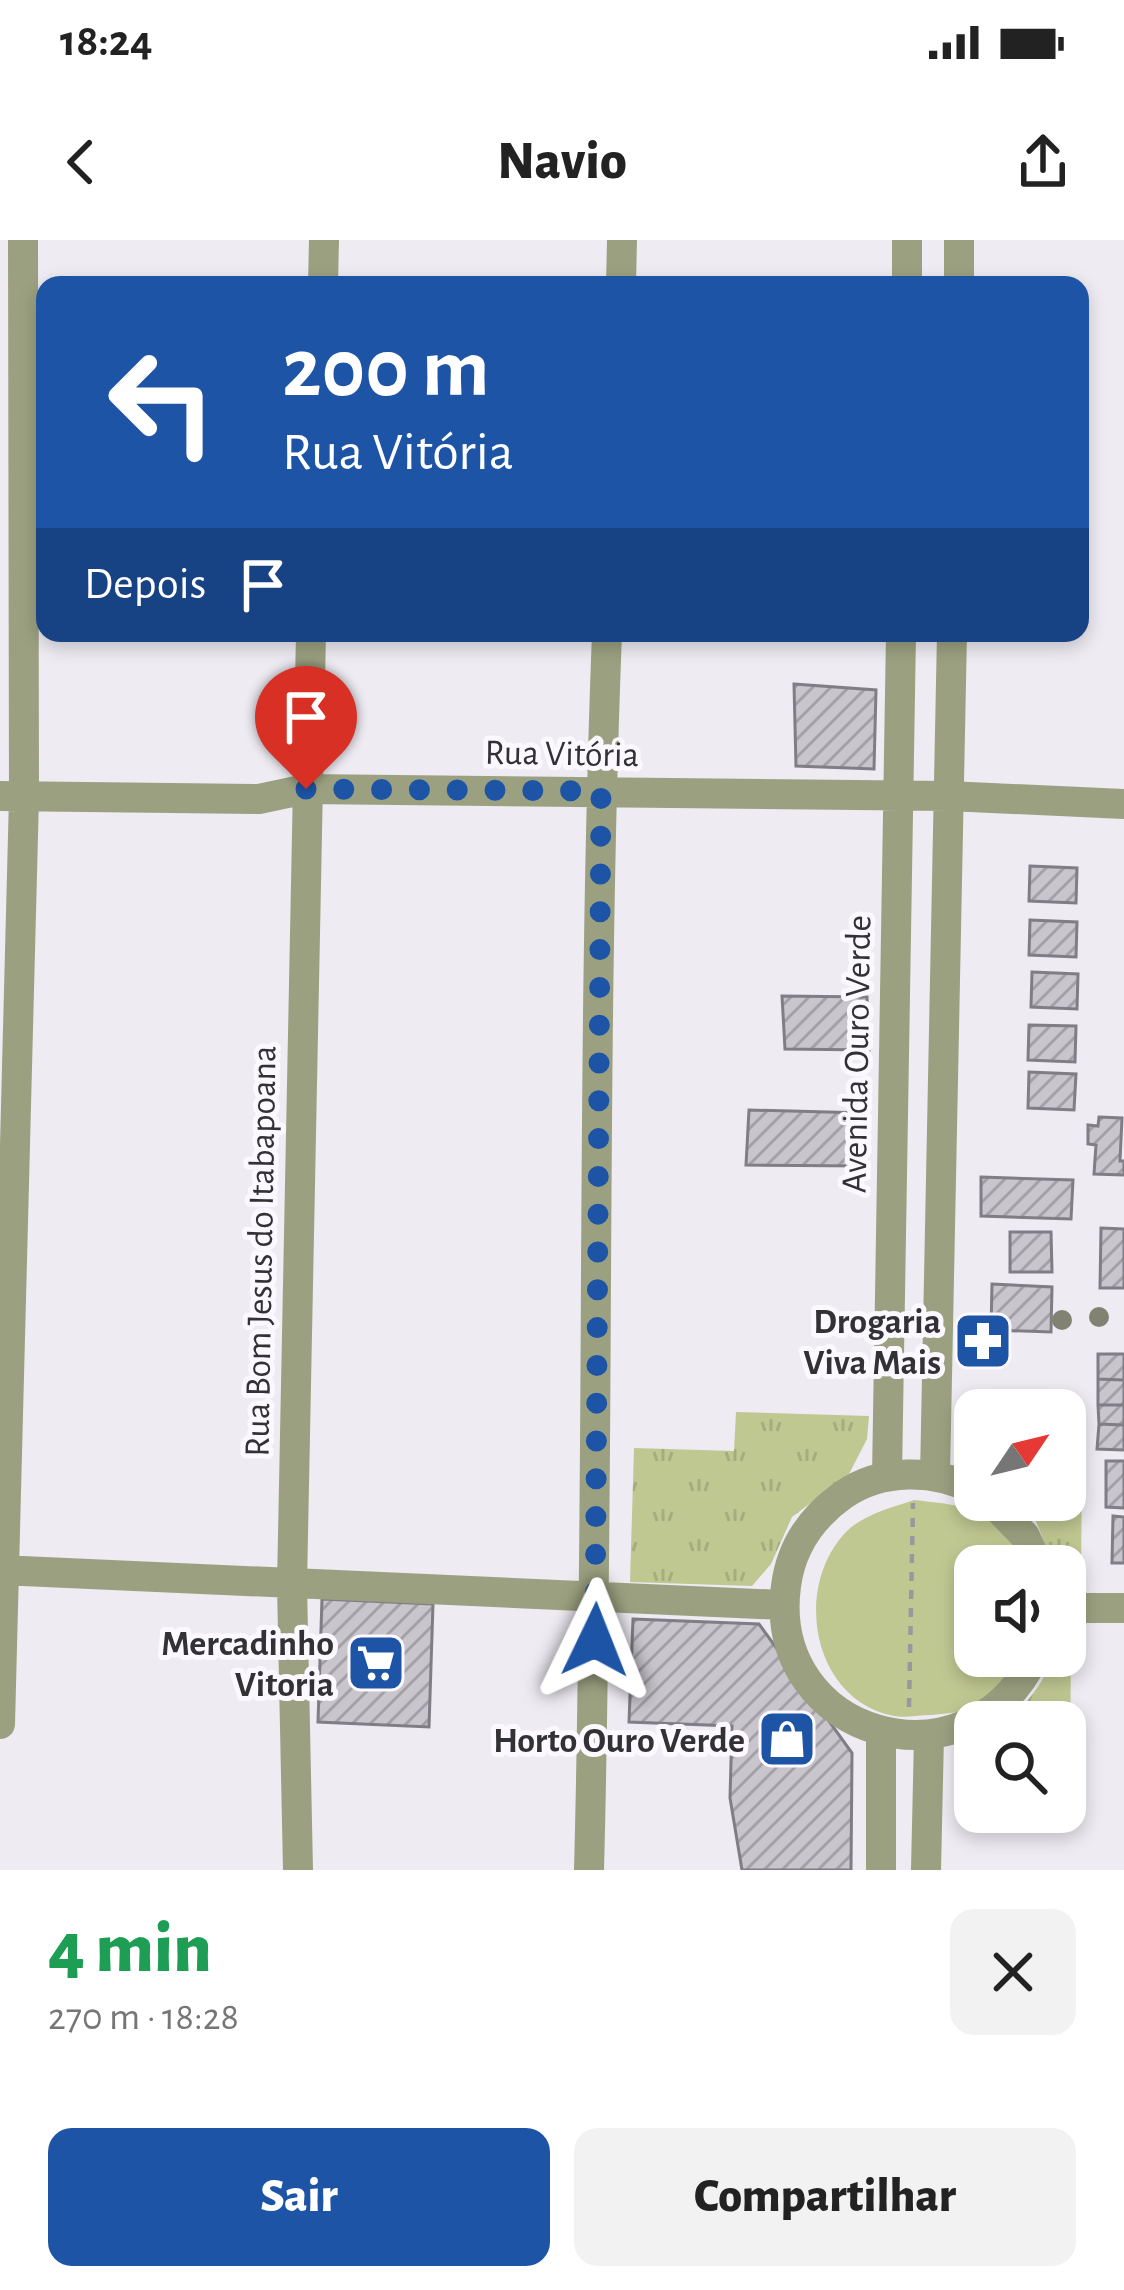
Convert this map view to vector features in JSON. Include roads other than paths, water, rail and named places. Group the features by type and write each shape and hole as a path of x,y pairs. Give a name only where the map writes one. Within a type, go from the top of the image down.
{"street":[{"path":"0,1724 23,240"},
{"path":"323,276 324,240"},
{"path":"621,276 622,240"},
{"path":"907,240 907,276"},
{"path":"959,240 959,276"},
{"name":"Rua Bom Jesus do Itabapoana","path":"298,1870 292,1585 311,642"},
{"path":"589,1870 597,1594 601,791 607,642"},
{"name":"Avenida Ouro Verde","path":"887,1477 901,642"},
{"path":"935,1476 952,642"},
{"name":"Rua Vitória","path":"12,797 259,799 306,789 948,796 1124,804"},
{"path":"954,1483 935,1476 887,1477 854,1488 824,1509 802,1537 788,1570 783,1605 787,1639 801,1671 822,1698 850,1719 881,1732 929,1736 968,1725 1002,1703 1024,1677"},
{"path":"1010,1521 1029,1545"},
{"path":"2,1570 783,1605"},
{"path":"1086,1608 1124,1608"},
{"path":"881,1732 881,1870"},
{"path":"926,1870 929,1736"}],"place":[{"name":"Drogaria Viva Mais","path":"983,1341"},
{"name":"Mercadinho Vitoria","path":"376,1663"},
{"name":"Horto Ouro Verde","path":"787,1739"}]}
